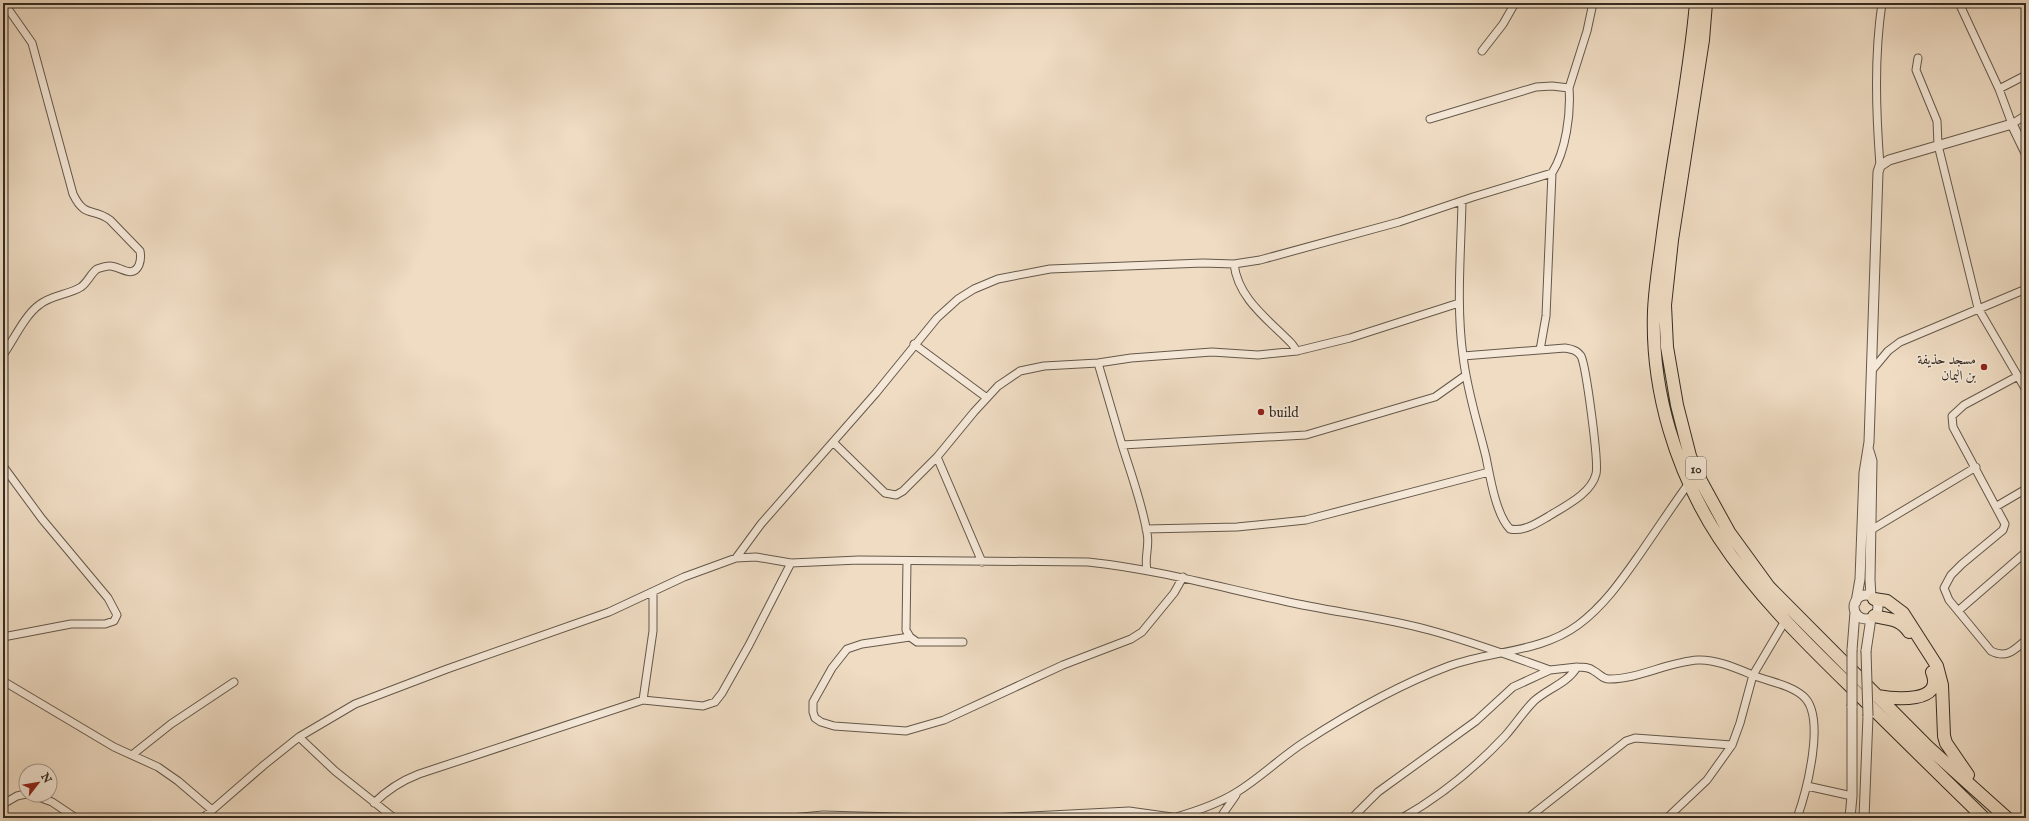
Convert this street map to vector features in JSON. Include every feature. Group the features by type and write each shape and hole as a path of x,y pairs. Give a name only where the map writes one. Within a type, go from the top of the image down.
{"highway":[{"name":"10","path":"1696,3 1691,51 1670,180 1654,312 1655,344 1661,398 1675,448 1689,483 1718,537 1785,621 1984,818"},
{"name":"10","path":"1706,3 1703,40 1672,240 1665,305 1667,347 1683,432 1702,483 1729,532 1750,563 1784,604 1928,746 2007,818"},
{"path":"1873,598 1887,602 1903,613 1937,666 1942,685 1942,726 1946,743 1979,791"},
{"path":"1872,617 1897,620 1905,626 1931,668 1935,682 1931,690 1914,698 1902,700 1877,696"}],"street":[{"path":"3,355 38,305 49,299 79,288 87,283 97,270 103,267 110,266 128,272 133,271 139,265 141,255 140,251 106,216 85,210 77,203 73,194 32,43 4,3"},
{"path":"1482,51 1503,24 1515,3"},
{"path":"1540,350 1546,316 1552,173 1561,154 1569,116 1569,88 1587,31 1593,3"},
{"path":"1850,818 1852,796 1852,650 1856,602 1860,580 1864,473 1869,451 1873,369 1872,344 1876,264 1877,176 1880,166 1876,95 1878,42 1882,3"},
{"path":"1959,3 2026,153"},
{"path":"1918,58 1916,70 1937,121 1938,145 1978,308 2026,390"},
{"path":"1999,90 2026,76"},
{"path":"1430,119 1536,87 1552,86 1569,88"},
{"path":"1880,166 1889,160 2012,124 2026,116"},
{"path":"736,558 761,524 876,393 914,344 937,318 958,299 974,289 998,279 1050,269 1203,263 1234,264 1260,260 1399,222 1552,173"},
{"path":"1462,201 1460,303 1463,356 1466,374 1489,472 1505,525 1510,529 1515,530 1531,526 1569,504 1581,495 1596,474 1586,381 1581,357 1572,349 1463,356"},
{"path":"1234,264 1237,278 1248,299 1292,344 1297,352"},
{"path":"1873,369 1893,346 1978,308 2026,289"},
{"path":"833,442 877,486 889,495 896,495 903,491 937,457 974,412 1006,379 1020,371 1044,366 1098,363 1212,352 1258,355 1297,352 1350,338 1460,303"},
{"path":"914,344 987,398"},
{"path":"1098,363 1146,529 1148,542 1145,564 1147,570"},
{"path":"1122,445 1306,435 1436,397 1466,374"},
{"path":"2018,376 1964,405 1952,416 1953,427 2004,519 2003,530 1962,564 1946,583 1945,593 1991,651 1998,655 2010,653 2026,640"},
{"path":"1864,818 1868,716 1866,651 1872,617 1877,606 1873,598 1871,530 1872,461 1869,451"},
{"path":"937,457 982,562"},
{"path":"3,466 42,519 108,598 117,615 114,621 104,624 71,624 3,637"},
{"path":"1871,530 1976,467"},
{"path":"1146,529 1236,527 1306,520 1489,472"},
{"path":"991,818 1129,811 1177,817 1208,806 1238,792 1303,743 1381,698 1450,666 1483,656 1532,647 1556,638 1578,625 1597,609 1614,590 1689,483"},
{"path":"1997,506 2026,489"},
{"path":"1958,611 2026,552"},
{"path":"203,818 264,764 299,737 342,711 374,696 609,612 653,593 684,577 736,558 756,557 791,563 859,560 1088,562 1147,570 1284,601 1429,630 1503,653 1550,670"},
{"path":"907,561 906,630 910,637 917,642 963,642"},
{"path":"374,803 390,788 401,781 419,774 643,700 667,701 704,706 717,700 749,645 791,563"},
{"path":"910,637 862,644 847,649 832,668 813,702 813,712 815,718 821,722 834,726 906,731 944,720 1063,665 1138,636 1174,593 1183,577"},
{"path":"643,700 653,631 653,593"},
{"path":"1856,602 1864,596 1873,598"},
{"path":"1855,612 1860,618 1872,617"},
{"path":"1667,818 1689,799 1707,780 1732,745 1740,723 1753,675 1785,621"},
{"path":"1352,818 1378,792 1476,721 1513,687 1550,670 1576,667 1589,668 1604,679 1609,680 1631,676 1680,662 1704,660 1753,675 1803,696 1811,708 1814,719 1814,738 1807,786 1797,818"},
{"path":"1402,818 1412,816 1467,774 1504,737 1534,702 1571,676 1576,667"},
{"path":"3,681 90,733 168,773 212,810"},
{"path":"132,755 171,724 234,682"},
{"path":"299,737 335,771 394,818"},
{"path":"1528,818 1626,740 1635,738 1732,745"},
{"path":"1807,786 1852,796"},
{"path":"1220,818 1238,792"},
{"path":"3,804 18,796"},
{"path":"54,803 76,818"},
{"path":"791,818 823,815 933,818"}],"place":[{"name":"مسجد حذيفة بن اليمان","path":"1984,367"},
{"name":"build","path":"1261,412"}]}
